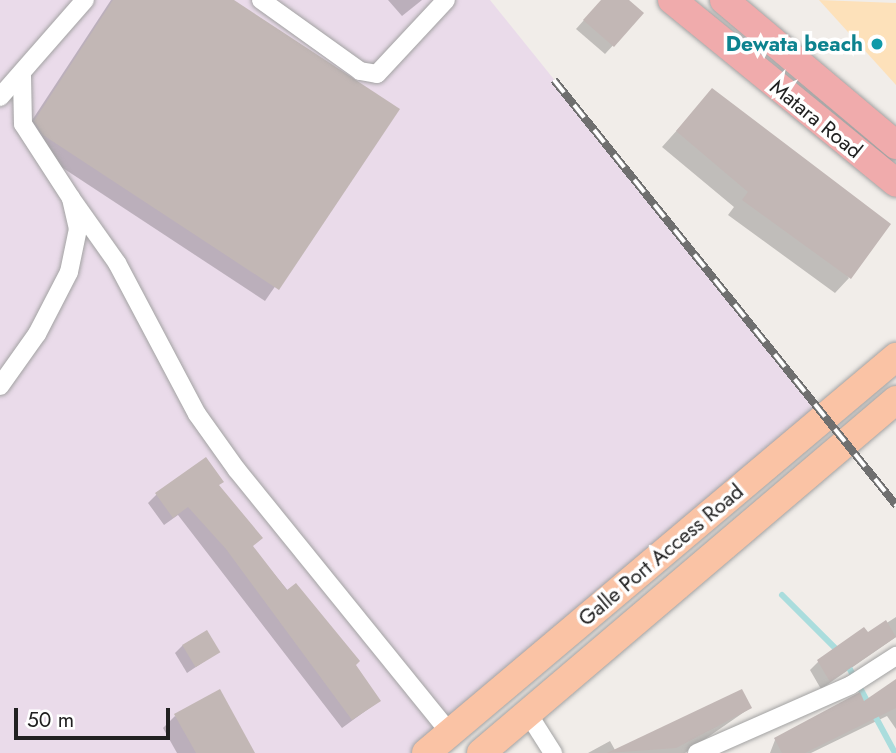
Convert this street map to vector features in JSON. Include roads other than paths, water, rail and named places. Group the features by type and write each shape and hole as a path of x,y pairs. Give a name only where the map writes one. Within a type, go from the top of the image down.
{"highway":[{"name":"Matara Road","path":"672,0 896,183"},
{"name":"Matara Road","path":"724,0 896,145"}],"main road":[{"path":"871,378 896,345"},
{"name":"Galle Port Access Road","path":"426,753 896,357"},
{"name":"Galle Port Access Road","path":"481,753 896,400"}],"street":[{"path":"0,97 85,0"},
{"path":"261,0 360,71 377,74 446,0"},
{"path":"22,75 23,124 117,263 213,436 450,733"},
{"path":"0,386 37,334 69,272 78,229 71,198"},
{"path":"696,753 851,685 896,656"},
{"path":"527,712 553,753"}],"waterway":[{"path":"782,595 840,653"},
{"path":"846,662 895,753"}],"railway":[{"path":"554,80 896,505"}],"place":[{"name":"Dewata beach","path":"877,44"}]}
